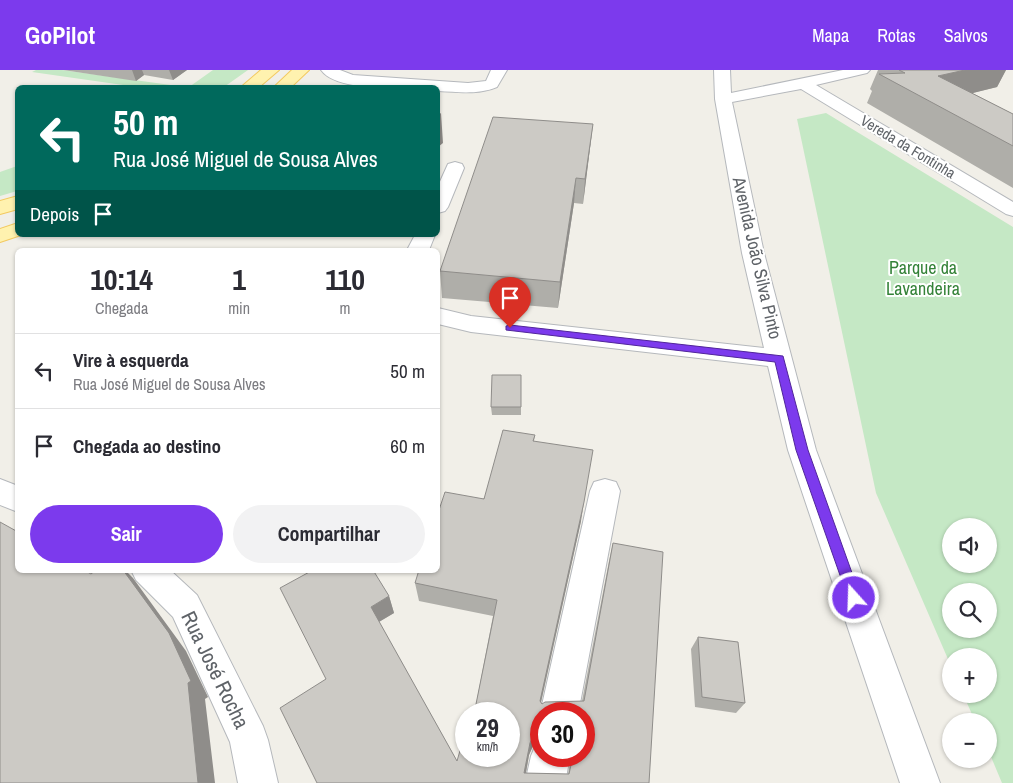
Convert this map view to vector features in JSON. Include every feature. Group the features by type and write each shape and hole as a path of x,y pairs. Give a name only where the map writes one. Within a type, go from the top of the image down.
{"main road":[{"path":"251,85 271,70"},
{"path":"284,85 301,70"},
{"path":"0,208 15,203"},
{"path":"0,217 15,211"},
{"path":"0,232 15,229"},
{"path":"0,236 15,229"}],"street":[{"path":"329,70 341,77 352,80 424,85"},
{"path":"440,86 468,88 492,84 499,70"},
{"name":"Avenida João Silva Pinto","path":"722,70 723,99 753,253 802,450 920,783"},
{"path":"723,99 803,84 862,70"},
{"name":"Vereda da Fontinha","path":"803,84 1013,210"},
{"path":"440,202 454,168"},
{"path":"440,316 471,324 779,358"},
{"path":"0,491 15,498"},
{"path":"561,702 604,491"},
{"name":"Rua José Rocha","path":"150,573 185,606 249,740 258,783"},
{"path":"545,783 549,767"}],"green space":[{"path":"36,70 62,70 171,85 123,85 32,72"},
{"path":"213,70 248,70 227,85 192,85"},
{"name":"Parque da Lavandeira","path":"826,113 1013,227 1013,783 1002,783 996,768 997,713 971,713 967,703 997,703 997,648 943,648 876,493 797,119"},
{"path":"15,167 15,192 0,196 0,172"}],"building":[{"path":"899,70 965,70 938,76 1013,114 1013,146 879,74 905,73"},
{"path":"493,117 593,124 585,179 576,178 560,282 440,271"},
{"path":"492,375 521,375 521,407 491,407"},
{"path":"503,430 535,435 533,441 593,450 584,502 541,702 530,702 530,743 524,773 569,774 571,767 595,767 595,702 545,702 584,701 613,543 663,552 649,783 317,783 280,708 326,679 280,588 308,573 375,573 389,596 371,607 455,757 455,767 520,767 520,702 476,702 497,600 415,583 418,573 440,573 440,507 445,492 484,499"},
{"path":"0,522 15,530 15,573 125,573 169,633 191,681 188,683 198,783 0,783"},
{"path":"698,637 738,642 745,703 702,697"}],"route":[{"path":"510,328 779,358 802,450 854,598"}]}
